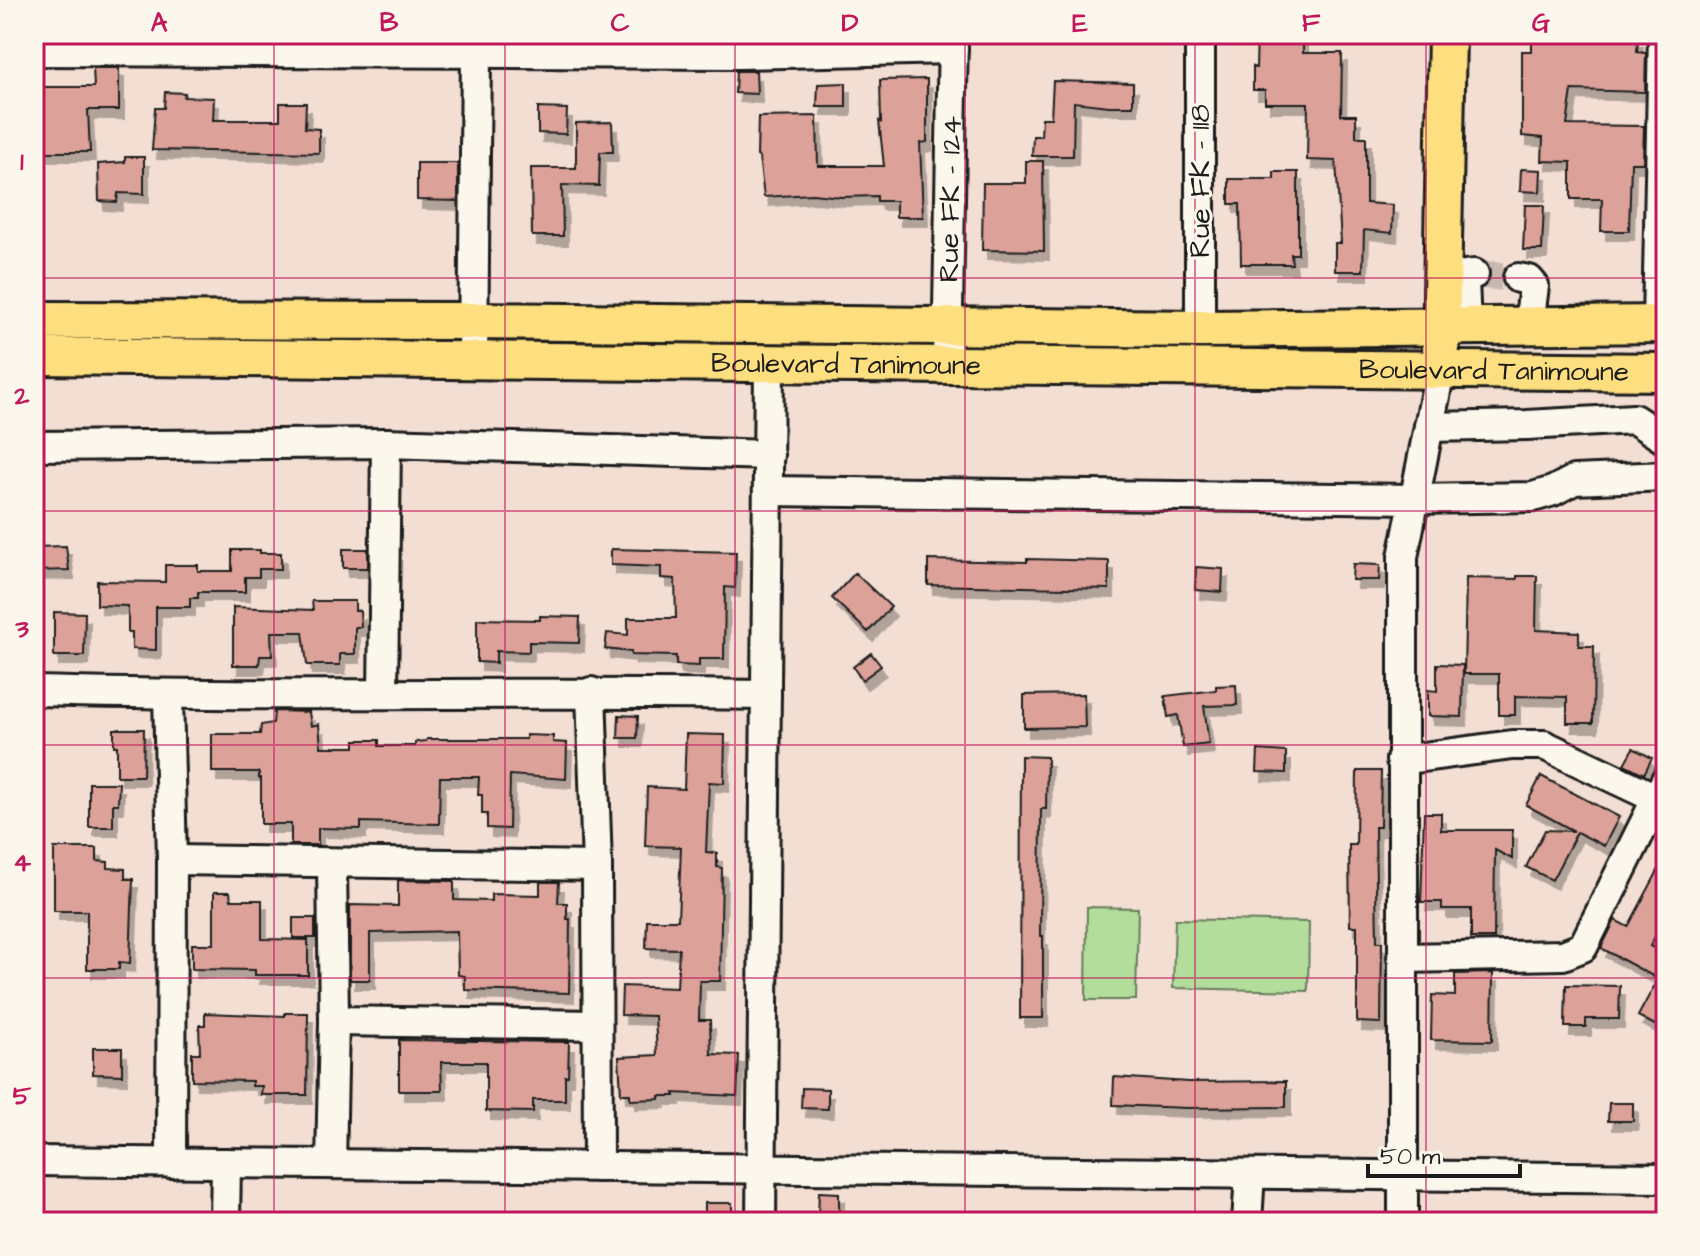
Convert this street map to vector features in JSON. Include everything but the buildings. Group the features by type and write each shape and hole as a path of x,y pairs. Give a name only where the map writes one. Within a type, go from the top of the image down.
{"main road":[{"path":"1440,371 1454,325 1447,34"},
{"name":"Boulevard Tanimoune","path":"34,320 1200,329 1529,325 1662,308"},
{"name":"Boulevard Tanimoune","path":"34,356 1662,372"}],"street":[{"name":"Rue FK - 118","path":"1200,34 1200,329"},
{"path":"1662,308 1663,34"},
{"path":"34,51 229,43 476,53 738,44 953,42"},
{"name":"Rue FK - 124","path":"947,365 953,42"},
{"path":"473,359 476,53"},
{"path":"1454,325 1466,275 1474,274"},
{"path":"1518,278 1529,280 1534,286 1529,325"},
{"path":"761,1222 769,365"},
{"path":"1403,1222 1403,557 1440,371"},
{"path":"1429,427 1634,419 1666,440"},
{"path":"34,446 386,443 769,455"},
{"path":"383,694 386,443"},
{"path":"768,491 1415,499 1533,497 1574,480 1666,476"},
{"path":"34,691 168,695 591,692 766,695"},
{"path":"591,692 597,866 598,1167"},
{"path":"168,695 172,860 171,1163"},
{"path":"1401,760 1512,745 1544,745 1663,794 1579,951 1563,955 1402,958"},
{"path":"172,860 597,866"},
{"path":"331,1164 334,1021 332,863"},
{"path":"334,1021 597,1025"},
{"path":"34,1161 1666,1178"},
{"path":"225,1222 226,1163"},
{"path":"1247,1222 1250,1174"}],"green space":[{"path":"1087,907 1138,908 1136,1000 1086,1000"},
{"path":"1175,919 1309,922 1308,991 1173,988"}],"tunnel":[{"path":"1474,274 1518,278"}]}
